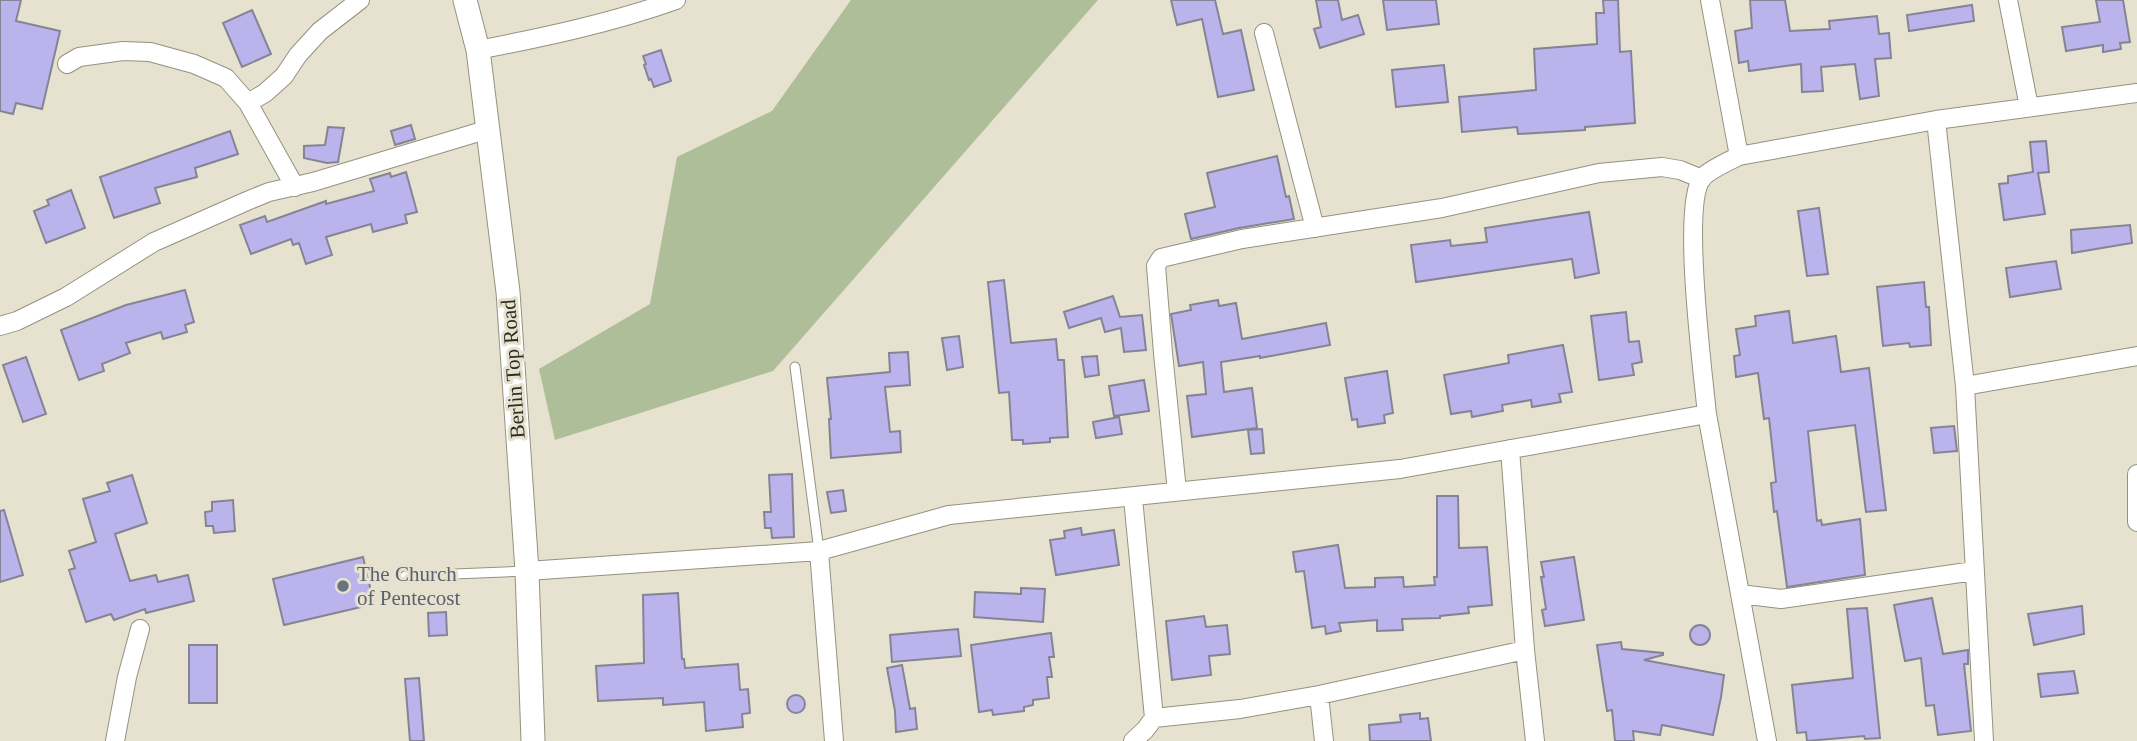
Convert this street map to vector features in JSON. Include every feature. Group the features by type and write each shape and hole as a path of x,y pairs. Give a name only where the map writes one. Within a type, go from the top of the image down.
{"street":[{"path":"248,103 265,93 320,32 360,0"},
{"name":"Berlin Top Road","path":"465,0 478,50 508,292 527,571 533,741"},
{"path":"478,50 565,33 632,16 676,0"},
{"path":"1710,0 1739,156"},
{"path":"1717,0 1739,156"},
{"path":"2008,0 2029,107"},
{"path":"1264,33 1315,228"},
{"path":"67,64 79,57 123,51 150,52 194,64 226,78 248,103 295,187"},
{"path":"1767,741 1706,414 1692,243 1693,210 1702,179 1739,156 1936,120 2137,93"},
{"path":"1936,120 1965,386 1984,741"},
{"path":"0,326 17,321 66,297 154,242 258,196 489,129"},
{"path":"1177,491 1156,266 1161,258 1242,239 1442,208 1599,173 1662,166 1702,179"},
{"path":"1965,386 2137,356"},
{"path":"527,571 819,551 949,516 1400,468 1706,414"},
{"path":"1510,449 1525,650 1535,741"},
{"path":"2137,474 2137,523"},
{"path":"1133,498 1154,719"},
{"path":"819,551 834,741"},
{"path":"1740,594 1781,599 1973,571"},
{"path":"115,741 127,677 141,628"},
{"path":"1133,741 1154,719 1241,709 1319,695 1525,650"},
{"path":"1319,695 1324,741"}],"lane":[{"path":"795,367 819,551"},
{"path":"405,576 527,571"}],"green space":[{"path":"851,0 1098,0 773,371 555,440 539,369 650,304 677,157 772,111"}],"building":[{"path":"0,0 21,0 16,21 60,31 42,109 16,103 13,114 0,111"},
{"path":"1171,0 1215,0 1223,34 1241,30 1254,90 1218,97 1202,19 1177,25"},
{"path":"1316,0 1338,0 1342,20 1358,15 1364,34 1320,48 1314,29 1321,27"},
{"path":"1383,0 1436,0 1439,24 1387,30"},
{"path":"1603,0 1618,0 1620,52 1631,51 1635,123 1585,127 1585,130 1518,134 1517,127 1462,132 1459,97 1536,90 1534,49 1597,44 1596,13 1604,13"},
{"path":"1750,0 1785,0 1790,31 1830,29 1829,21 1877,16 1879,34 1889,33 1891,58 1875,59 1879,96 1860,99 1855,64 1821,67 1823,91 1802,92 1801,64 1749,71 1748,61 1739,63 1735,31 1752,28"},
{"path":"2096,0 2123,0 2130,42 2120,43 2121,49 2103,52 2103,45 2066,51 2062,27 2100,22"},
{"path":"1972,5 1974,21 1909,31 1907,15"},
{"path":"252,10 271,54 242,67 223,23"},
{"path":"661,50 671,81 654,87 651,79 649,80 643,56"},
{"path":"1444,65 1448,102 1396,107 1392,70"},
{"path":"411,125 415,139 395,145 391,131"},
{"path":"328,127 344,128 338,162 327,163 304,158 304,146 325,145"},
{"path":"230,131 238,154 195,168 197,177 155,188 160,203 114,218 100,177"},
{"path":"2046,141 2049,172 2038,173 2045,214 2004,220 1999,184 2008,183 2008,176 2033,172 2030,142"},
{"path":"1277,156 1294,219 1191,239 1185,214 1215,207 1207,173"},
{"path":"406,172 417,212 405,215 407,223 373,232 371,224 326,237 332,255 306,264 299,243 293,245 291,239 251,254 240,225 265,216 267,222 326,201 326,204 374,191 370,179"},
{"path":"71,190 85,228 46,243 34,211 49,205 47,200"},
{"path":"1819,208 1828,274 1807,276 1798,211"},
{"path":"1589,212 1599,273 1575,278 1572,259 1416,282 1411,245 1450,240 1451,246 1487,242 1485,228"},
{"path":"2130,225 2132,243 2072,253 2071,230"},
{"path":"2056,261 2061,289 2010,297 2006,268"},
{"path":"1004,280 1011,343 1056,339 1058,360 1064,360 1068,437 1050,438 1050,442 1023,444 1023,440 1012,440 1009,392 999,393 988,282"},
{"path":"1924,282 1926,307 1929,307 1931,345 1910,347 1909,343 1883,346 1877,287"},
{"path":"185,290 194,322 185,325 187,332 163,339 161,332 126,343 130,353 102,364 104,371 79,380 61,330 126,305"},
{"path":"1113,296 1120,317 1142,315 1146,350 1124,352 1121,328 1105,332 1101,318 1069,328 1064,312"},
{"path":"1218,300 1219,306 1236,303 1242,339 1326,323 1330,345 1221,362 1224,392 1252,388 1257,428 1192,437 1187,396 1206,394 1203,362 1179,366 1171,314 1191,310 1190,305"},
{"path":"1789,311 1793,343 1836,336 1841,372 1869,368 1886,510 1866,512 1855,425 1808,431 1817,521 1821,520 1822,525 1860,519 1865,575 1787,587 1777,511 1774,512 1771,483 1776,482 1769,418 1764,419 1758,373 1736,377 1734,356 1740,355 1736,329 1756,326 1755,316"},
{"path":"1626,312 1629,342 1639,341 1642,362 1632,364 1634,375 1599,380 1591,316"},
{"path":"959,336 963,367 947,370 942,338"},
{"path":"1563,345 1572,392 1559,394 1561,402 1532,407 1531,400 1502,405 1503,411 1472,417 1471,411 1451,414 1444,375 1509,363 1508,355"},
{"path":"908,352 910,385 885,387 890,432 900,431 901,452 831,458 827,378 890,372 889,353"},
{"path":"1097,356 1099,375 1085,377 1082,357"},
{"path":"26,357 46,414 23,422 3,365"},
{"path":"1387,371 1393,413 1384,415 1385,423 1358,427 1357,419 1352,420 1345,378"},
{"path":"1144,380 1149,411 1114,416 1109,386"},
{"path":"1119,417 1122,434 1096,438 1093,422"},
{"path":"1954,426 1957,451 1934,453 1931,428"},
{"path":"1262,429 1264,453 1251,454 1248,430"},
{"path":"792,474 794,537 772,538 771,528 765,528 764,512 771,512 769,475"},
{"path":"132,475 147,523 115,534 130,581 156,575 158,582 188,575 194,601 146,613 145,609 114,620 111,614 86,622 69,570 75,568 69,551 96,542 83,499 110,491 107,483"},
{"path":"843,490 846,511 831,513 827,492"},
{"path":"1437,496 1458,496 1459,548 1487,547 1492,605 1468,607 1469,613 1440,618 1402,619 1403,630 1377,631 1377,620 1339,623 1341,631 1326,634 1325,626 1312,628 1304,571 1296,572 1293,552 1338,545 1345,588 1375,587 1375,578 1403,577 1404,587 1435,585"},
{"path":"233,500 235,531 214,533 213,526 206,526 205,512 212,511 212,502"},
{"path":"4,510 23,575 0,582 0,511"},
{"path":"1081,528 1082,535 1114,530 1119,565 1056,575 1050,540 1065,538 1064,531"},
{"path":"363,557 374,604 284,625 273,579"},
{"path":"1574,557 1584,620 1545,626 1541,562"},
{"path":"1021,588 1045,589 1043,622 974,617 975,592 1021,594"},
{"path":"678,593 682,659 685,668 738,664 740,690 748,689 750,713 742,714 743,727 706,731 704,702 663,705 663,698 598,701 596,666 644,663 643,595"},
{"path":"1932,598 1943,654 1968,650 1968,664 1964,664 1971,731 1938,735 1934,705 1926,706 1921,658 1905,661 1894,605"},
{"path":"2082,606 2084,634 2034,645 2028,614"},
{"path":"1867,608 1880,738 1865,739 1864,736 1807,741 1806,732 1797,733 1792,685 1853,678 1847,609"},
{"path":"446,612 447,635 429,636 428,613"},
{"path":"1204,616 1206,627 1227,625 1230,654 1209,656 1211,675 1172,680 1166,621"},
{"path":"1700,625 1707,628 1710,635 1707,642 1700,645 1693,642 1690,635 1693,628"},
{"path":"958,629 961,656 892,662 890,635"},
{"path":"1051,633 1054,657 1049,657 1052,677 1047,677 1049,698 1033,700 1033,705 1024,707 1024,711 993,715 992,710 979,712 971,645"},
{"path":"1621,642 1622,649 1663,653 1644,660 1724,675 1713,735 1662,725 1660,735 1633,731 1634,741 1615,741 1612,710 1607,711 1597,645"},
{"path":"189,645 217,645 217,703 189,703"},
{"path":"902,665 910,709 915,708 917,729 896,732 887,668"},
{"path":"2074,671 2078,693 2041,697 2038,674"},
{"path":"419,678 424,741 410,741 405,679"},
{"path":"792,695 800,695 805,704 803,711 792,713 787,708 787,700"},
{"path":"1420,713 1420,719 1428,718 1431,741 1370,741 1369,725 1401,722 1400,715"}],"place":[{"name":"The Church of Pentecost","path":"343,586"}]}
